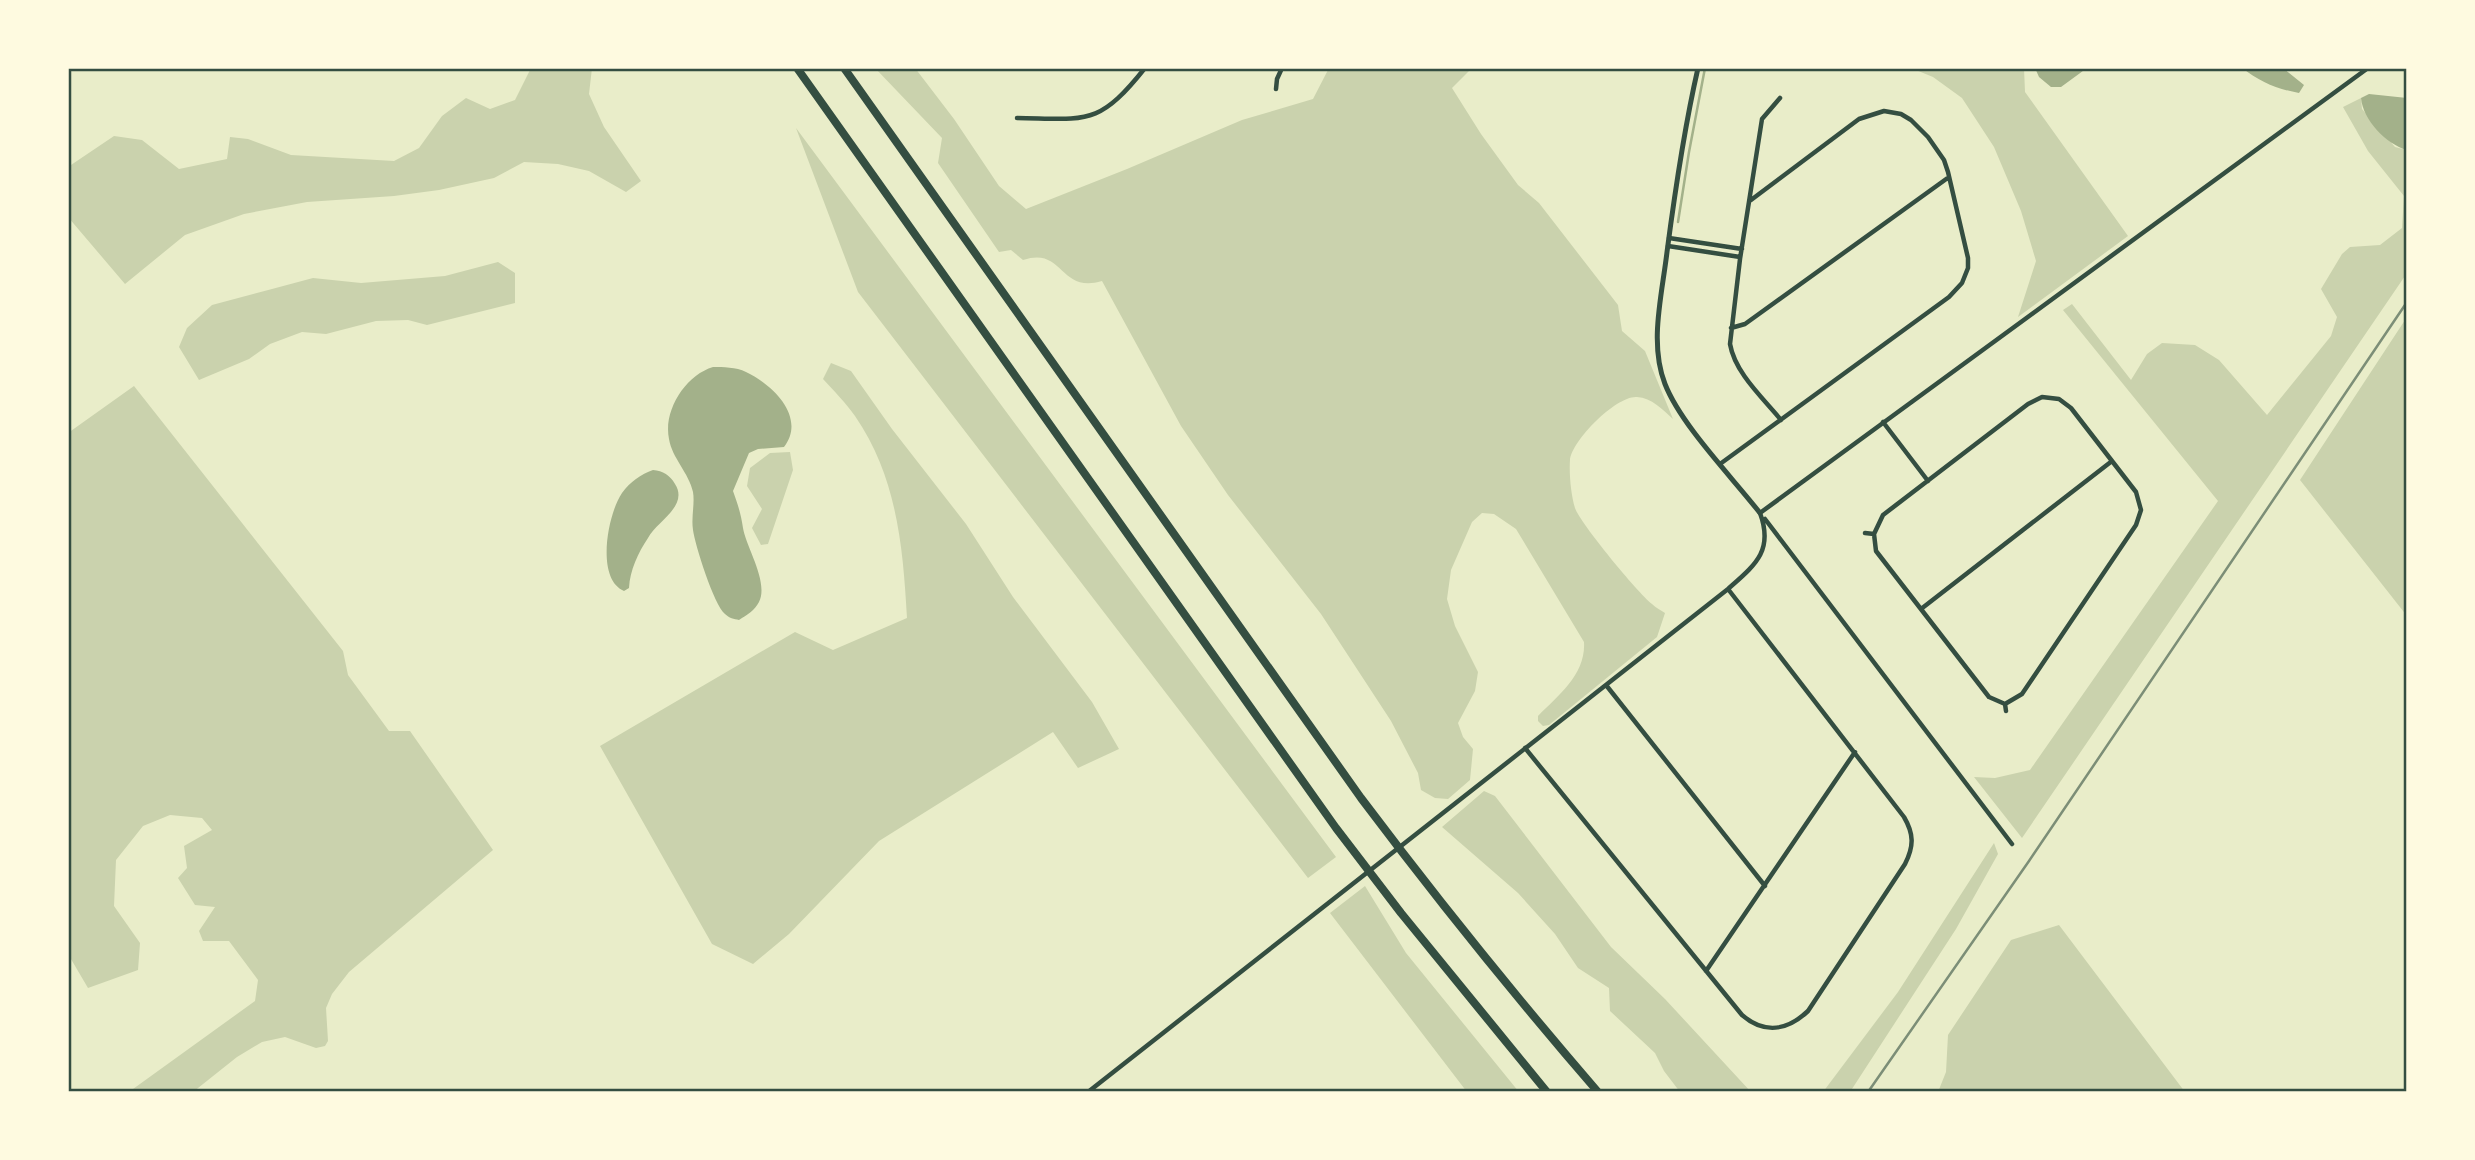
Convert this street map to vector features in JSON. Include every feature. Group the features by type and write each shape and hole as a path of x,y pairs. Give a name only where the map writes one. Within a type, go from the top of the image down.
{"highway":[{"path":"797,68 1336,828 1401,913 1547,1092"},
{"path":"844,68 1361,798 1529,1012 1598,1092"}],"street":[{"path":"1017,118 1068,119 1101,113 1118,99 1146,68"},
{"path":"1276,89 1282,68"},
{"path":"1698,68 1681,154 1657,335 1660,366 1671,398 2012,844"},
{"path":"1760,513 2368,68"},
{"path":"1780,99 1762,119 1731,328 1732,354 1738,366 1781,420"},
{"path":"1720,464 1949,297 1962,283 1968,268 1967,248 1944,160 1920,127 1901,114 1884,111 1859,119 1751,200"},
{"path":"1731,328 1745,324 1949,177"},
{"path":"1669,238 1742,249"},
{"path":"1668,246 1740,257"},
{"path":"2042,397 2059,399 2136,492 2140,501 2139,519 2022,694 2005,704 1989,698 1876,551 1874,534 1883,515 2028,404 2042,397"},
{"path":"1883,422 1928,481"},
{"path":"1921,609 2112,461"},
{"path":"1088,1092 1728,589 1757,562 1762,552 1766,536 1760,513"},
{"path":"1865,533 1874,534"},
{"path":"1525,748 1742,1015 1756,1025 1771,1029 1786,1027 1798,1021 1808,1012 1905,864 1913,839 1904,817 1728,589"},
{"path":"1606,685 1765,886"},
{"path":"2005,704 2006,712"},
{"path":"1706,972 1855,752"}],"shaded area":[{"path":"531,68 592,68 589,94 604,127 641,181 626,192 589,171 558,164 524,162 494,178 439,190 307,202 244,214 185,235 125,284 68,217 68,167 114,136 142,140 179,169 227,159 230,137 248,139 291,155 394,161 419,148 442,116 466,98 490,109 515,100"},
{"path":"875,68 915,68 954,119 999,186 1026,209 1242,120 1313,99 1329,68 1483,68 1471,69 1452,88 1518,185 1539,203 1618,305 1622,331 1645,351 1673,419 1647,399 1628,398 1597,420 1578,441 1570,460 1572,497 1579,516 1635,586 1665,613 1657,637 1549,725 1543,726 1538,721 1538,716 1576,674 1581,664 1584,642 1516,529 1494,514 1482,513 1472,522 1451,570 1447,599 1455,626 1478,672 1475,691 1458,723 1463,737 1473,749 1470,780 1448,799 1435,798 1421,790 1418,773 1391,721 1321,614 1228,495 1181,426 1102,281 1077,281 1047,259 1036,257 1023,260 1011,250 999,252 938,163 942,138"},
{"path":"1911,68 2024,68 2025,92 2128,236 2018,317 2036,261 2021,211 1994,147 1962,98 1933,77"},
{"path":"2035,68 2087,68 2061,87 2051,87 2039,77"},
{"path":"2242,68 2283,68 2304,85 2299,93 2283,89 2262,81"},
{"path":"2369,94 2407,98 2407,150 2384,137 2371,123 2361,98"},
{"path":"2361,98 2362,109 2395,147 2407,150 2407,273 2022,838 1974,777 1995,778 2030,770 2218,501 2063,310 2072,304 2131,380 2147,354 2162,343 2195,345 2219,360 2267,415 2331,336 2337,317 2321,289 2342,254 2350,247 2380,245 2402,228 2404,196 2368,151 2343,107"},
{"path":"796,128 1336,857 1308,878 858,292"},
{"path":"498,262 515,273 515,303 427,325 408,320 376,321 326,334 302,332 270,344 249,359 199,380 179,347 187,328 212,305 313,278 361,283 445,276"},
{"path":"2407,317 2407,616 2300,480"},
{"path":"831,363 851,371 966,524 1013,597 1092,702 1119,749 1078,768 1053,732 879,841 789,934 753,964 712,944 600,746 795,632 833,650 907,618 900,539 889,488 869,439 851,411 823,379"},
{"path":"713,367 742,370 756,377 776,393 789,413 791,424 790,436 784,447 758,449 749,453 733,491 761,585 759,602 739,620 725,614 711,587 693,530 693,492 673,453 669,439 670,417 679,395 694,378"},
{"path":"134,386 343,651 348,675 389,731 410,731 493,850 349,972 332,994 326,1008 328,1041 325,1046 316,1048 285,1037 262,1042 237,1057 193,1092 110,1092 133,1089 255,1001 258,980 229,941 203,941 199,931 215,907 195,905 178,878 187,868 184,846 212,830 202,818 170,815 143,826 116,860 114,906 140,943 138,970 88,988 68,954 68,433"},
{"path":"790,452 793,470 768,544 761,545 752,528 762,509 747,486 750,468 770,453"},
{"path":"653,470 663,472 671,478 678,492 678,499 644,544 633,568 629,588 624,591 615,584 609,573 607,545 612,515 622,493 629,485"},
{"path":"1484,791 1495,796 1611,947 1665,999 1751,1092 1680,1092 1664,1071 1655,1053 1610,1011 1609,988 1578,968 1555,934 1518,893 1442,827"},
{"path":"1994,843 1998,854 1956,929 1850,1092 1823,1092 1898,992"},
{"path":"1365,886 1406,953 1519,1092 1467,1092 1330,913"},
{"path":"2059,925 2185,1092 1938,1092 1946,1072 1948,1035 2011,940"}],"waterway":[{"path":"1678,222 1705,68"}],"railway":[{"path":"1868,1092 2029,861 2407,302"}]}
